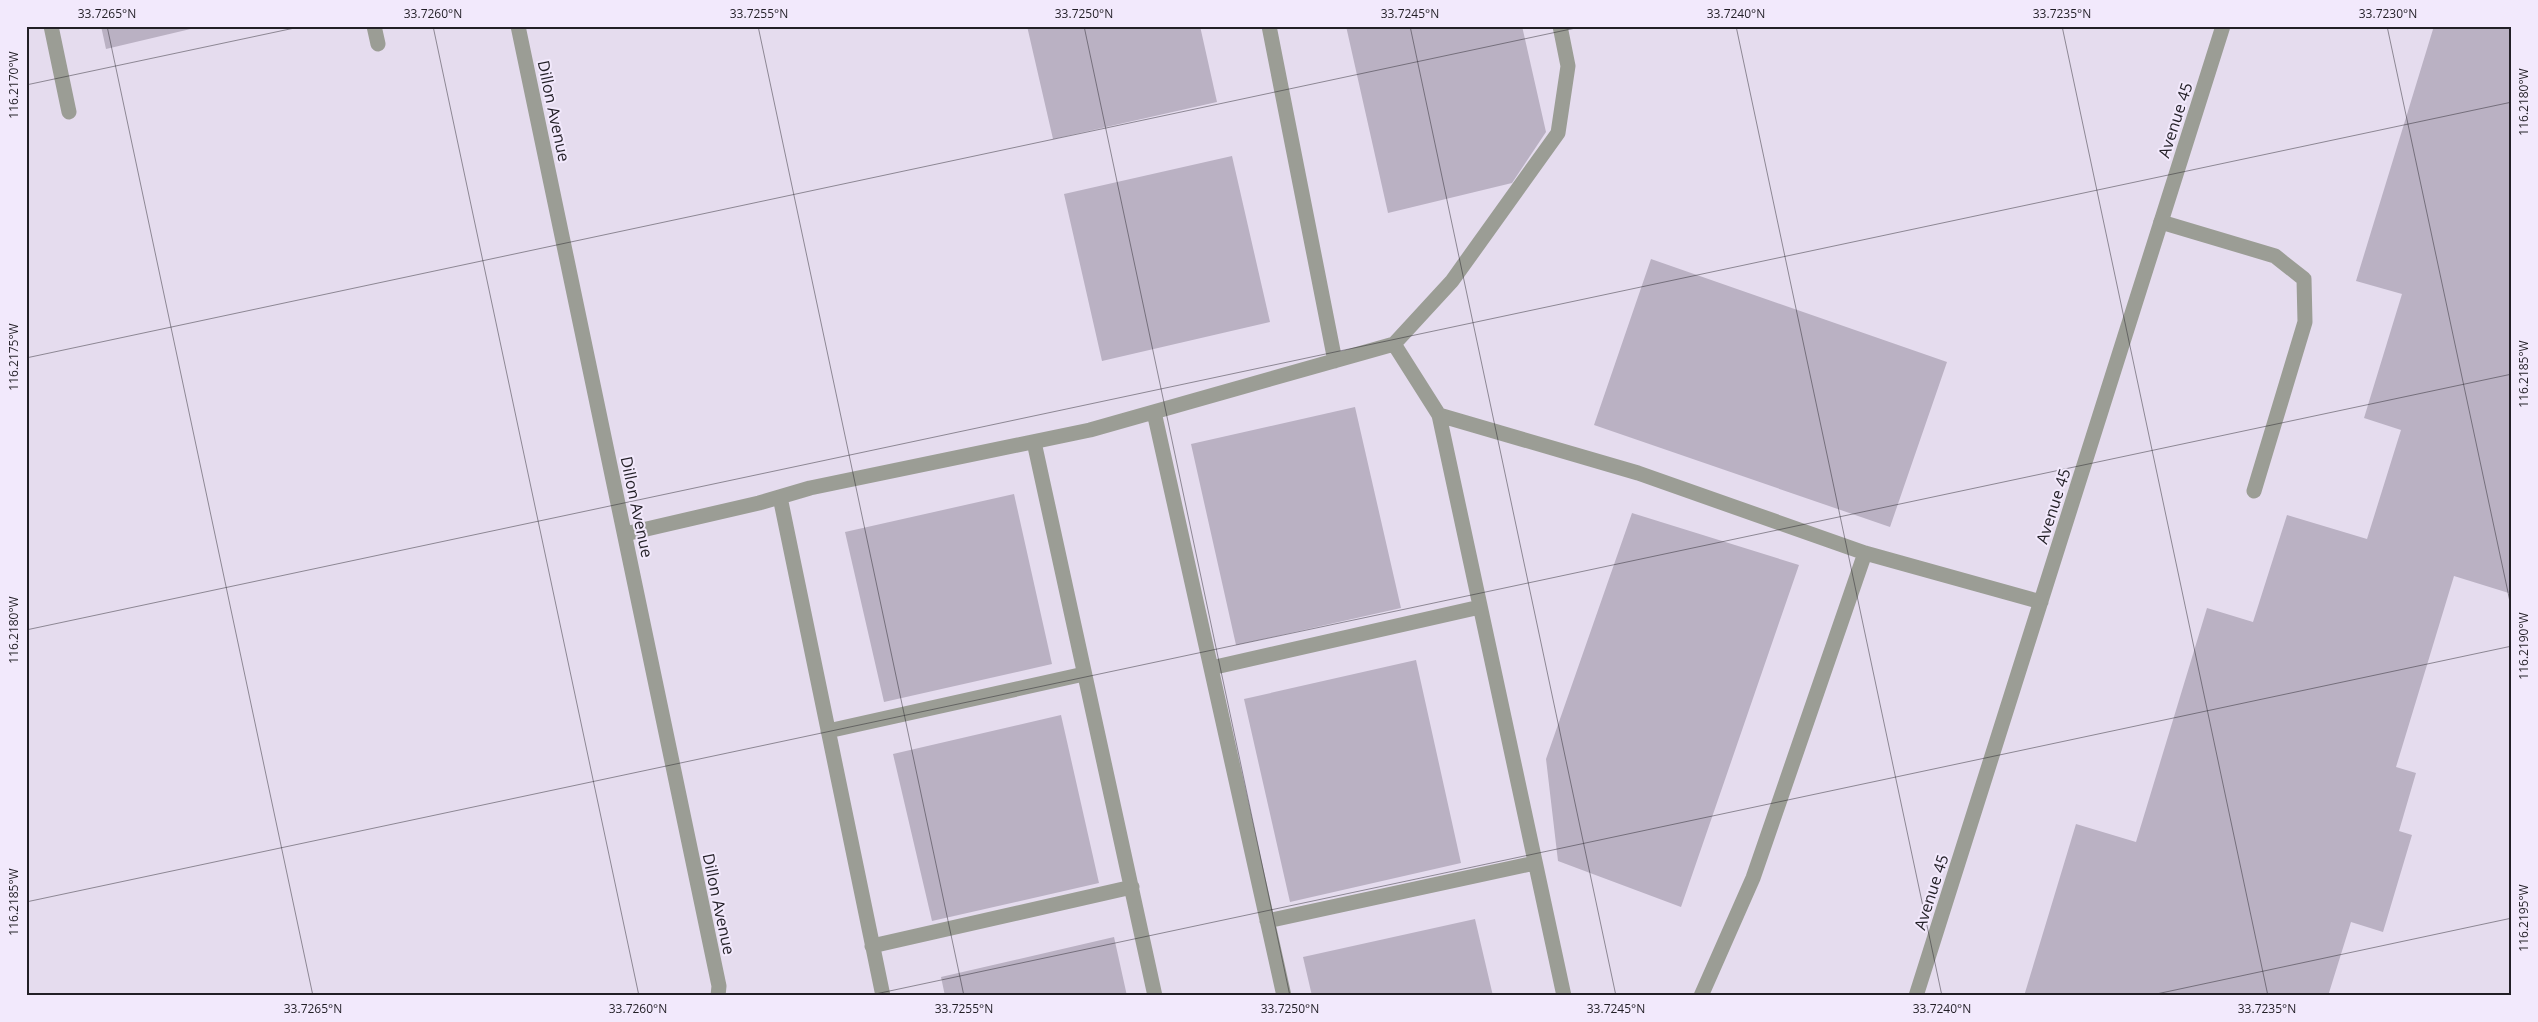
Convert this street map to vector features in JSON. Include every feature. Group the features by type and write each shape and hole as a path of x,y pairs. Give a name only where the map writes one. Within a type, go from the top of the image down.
{"street":[{"path":"51,26 69,112"},
{"path":"374,26 378,44"},
{"name":"Dillon Avenue","path":"518,26 719,986 718,996"},
{"path":"1269,26 1335,361"},
{"path":"625,534 810,488 1090,430 1394,344 1452,281 1558,133 1568,66 1560,26"},
{"name":"Avenue 45","path":"1916,996 2223,26"},
{"path":"2161,222 2275,256 2304,279 2305,322 2254,491"},
{"path":"1394,344 1438,415 1564,996"},
{"path":"1154,412 1284,996"},
{"path":"1438,415 1638,474 1865,552 2041,602"},
{"path":"1034,442 1155,996"},
{"path":"780,497 882,996"},
{"path":"1701,996 1752,878 1865,552"},
{"path":"1212,668 1480,607"},
{"path":"828,731 1084,674"},
{"path":"1267,921 1535,863"},
{"path":"872,946 1132,886"}],"building":[{"path":"101,26 199,26 199,27 106,49"},
{"path":"1027,26 1200,26 1217,102 1053,139"},
{"path":"1346,26 1522,26 1546,132 1512,183 1388,213"},
{"path":"2434,26 2512,26 2512,272 2509,281 2512,281 2512,594 2454,576 2396,767 2416,773 2399,831 2412,835 2383,932 2351,922 2328,996 2024,996 2076,824 2136,842 2207,608 2253,622 2287,515 2367,539 2401,430 2364,418 2402,294 2356,281"},
{"path":"1232,156 1270,322 1102,361 1064,194"},
{"path":"1651,259 1947,362 1890,527 1594,425"},
{"path":"1355,407 1401,608 1236,645 1191,444"},
{"path":"1014,494 1052,664 884,702 845,532"},
{"path":"1632,513 1799,565 1681,907 1558,861 1546,759"},
{"path":"1416,660 1461,863 1290,902 1244,699"},
{"path":"1061,715 1099,883 932,921 893,754"},
{"path":"1475,919 1493,996 1312,996 1303,957"},
{"path":"1114,937 1127,996 945,996 941,977"}]}
